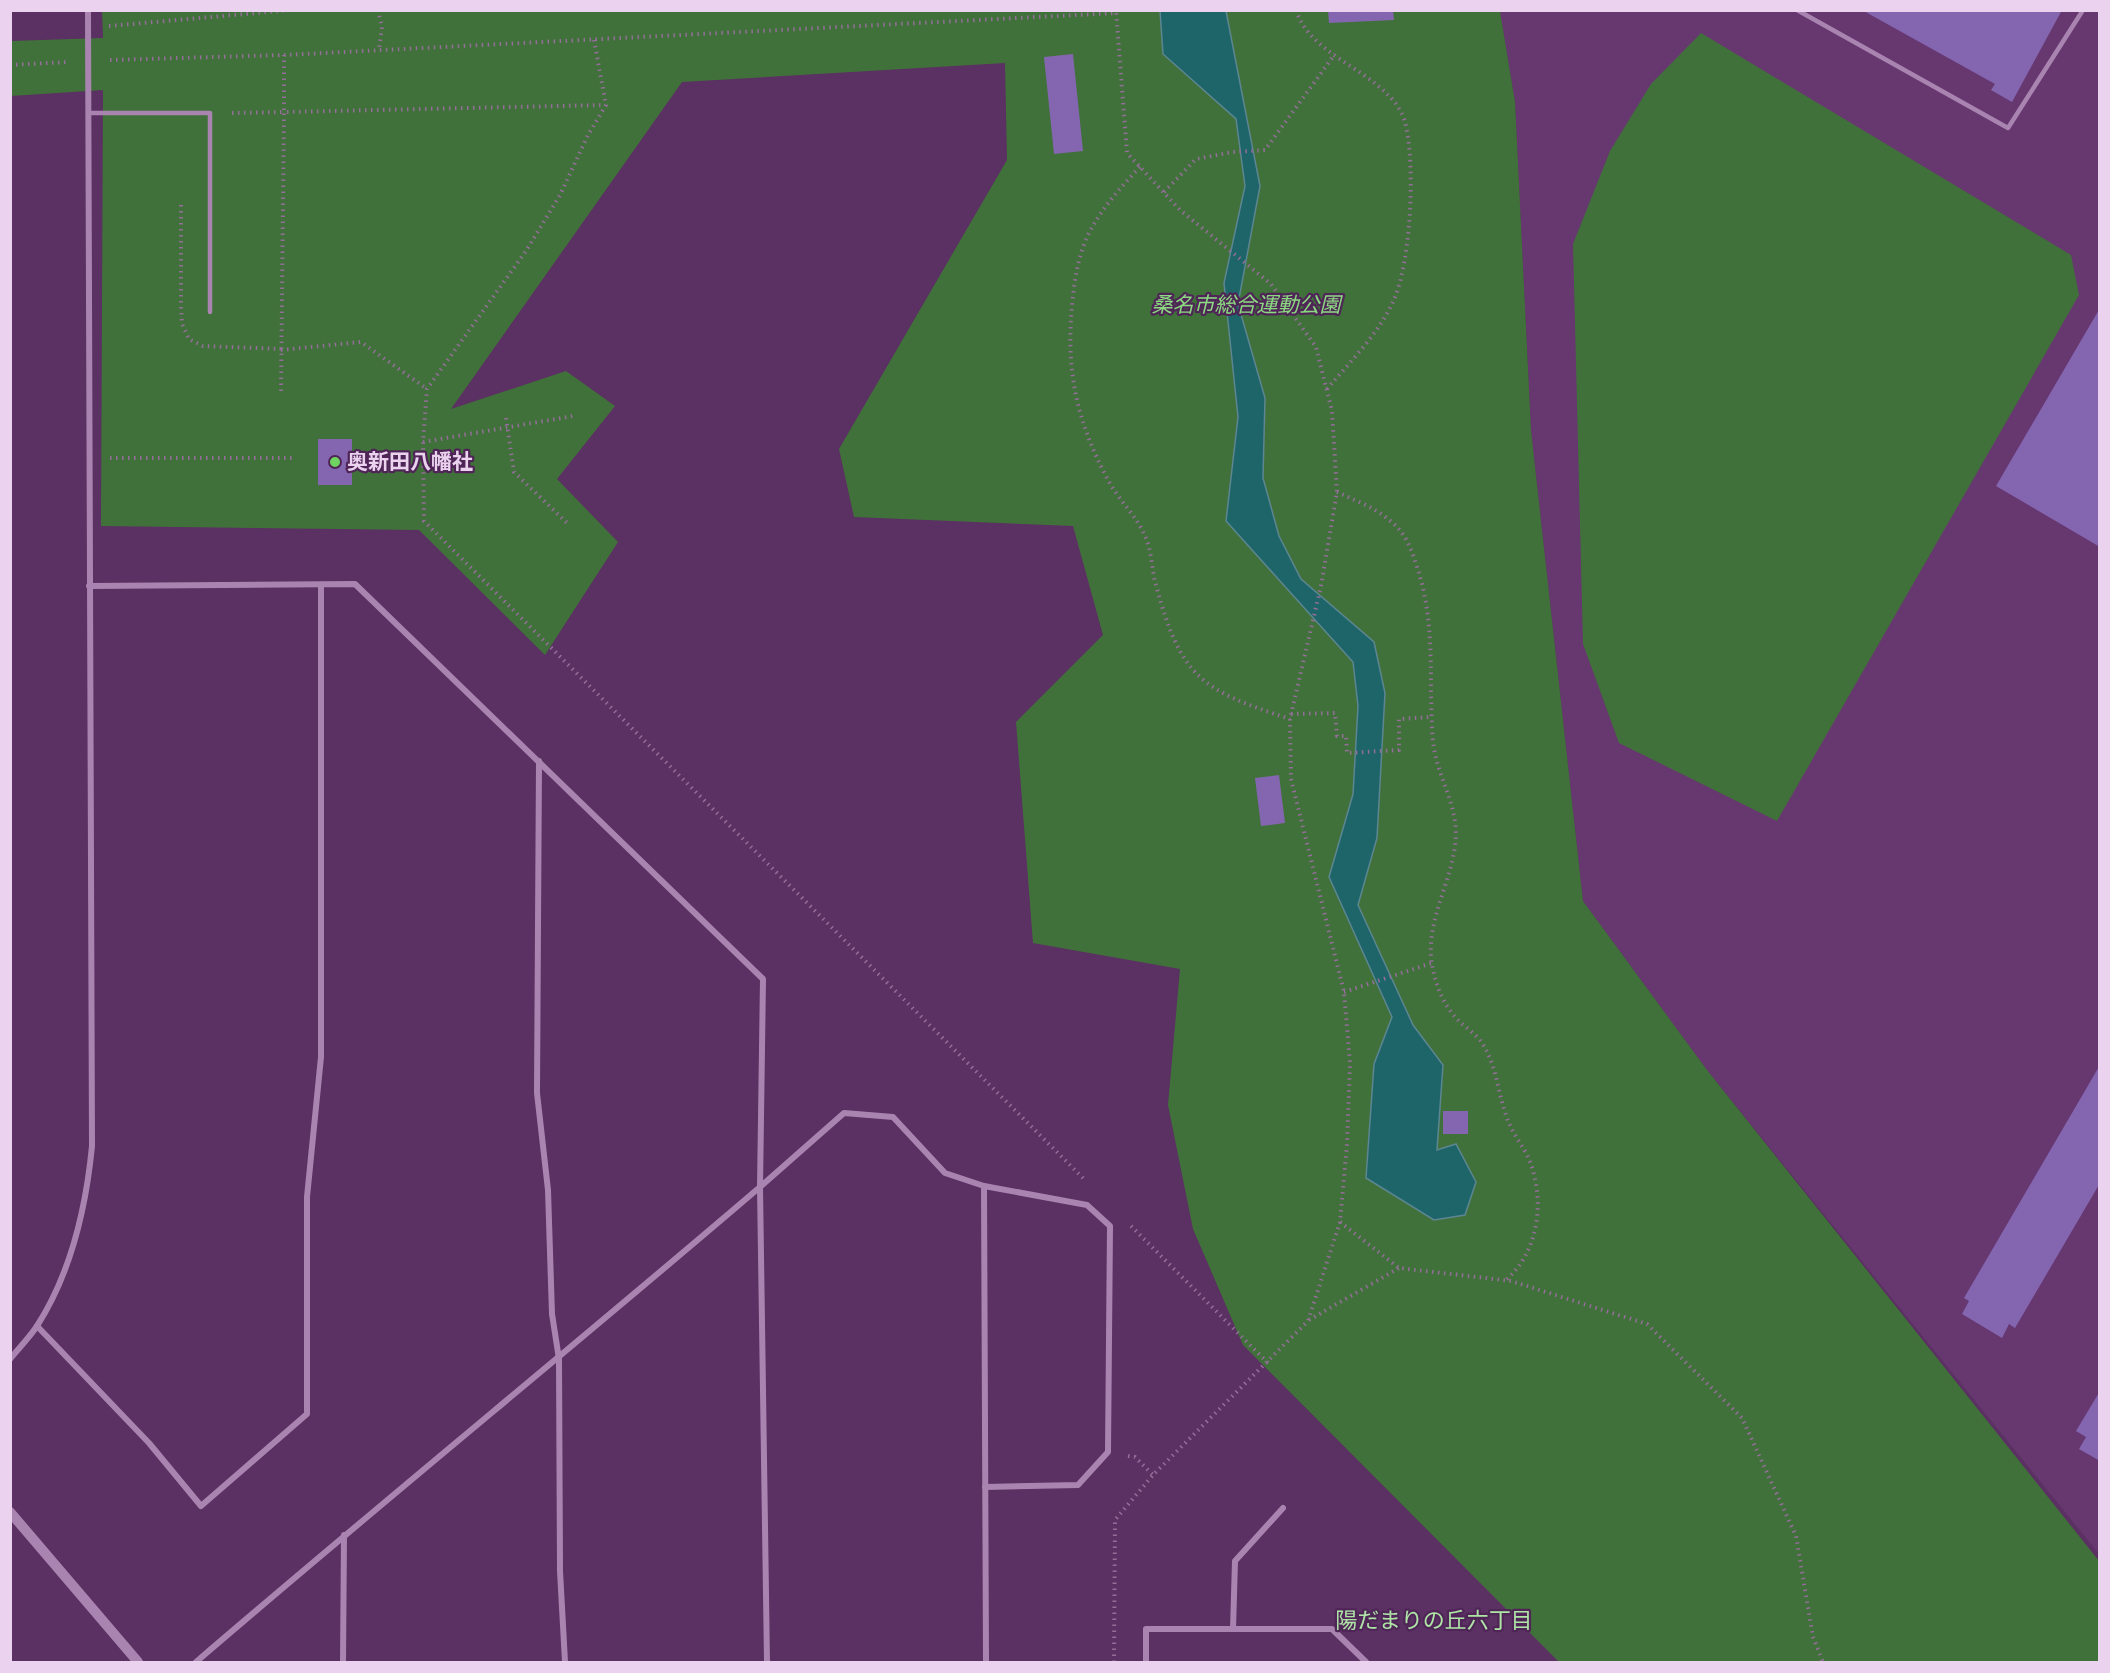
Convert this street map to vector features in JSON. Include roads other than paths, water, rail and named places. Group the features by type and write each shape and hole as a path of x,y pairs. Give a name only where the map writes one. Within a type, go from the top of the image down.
{"street":[{"path":"10,1359 37,1326 59,1280 80,1222 88,1188 92,1146 88,10"},
{"path":"89,586 355,584 763,979 760,1187 767,1662"},
{"path":"37,1326 149,1443 201,1506 307,1414 307,1197 321,1057 321,585"},
{"path":"539,761 537,1093 548,1190 552,1314 559,1359 560,1571 565,1662"},
{"path":"196,1662 344,1535 559,1359 844,1113 893,1117 945,1173 984,1186 1087,1205 1110,1226 1108,1452 1078,1485 985,1487"},
{"path":"984,1186 986,1662"},
{"path":"1233,1629 1235,1561 1283,1508"},
{"path":"10,1512 138,1662"},
{"path":"343,1662 344,1535"},
{"path":"1146,1662 1146,1629 1332,1629 1366,1662"}],"lane":[{"path":"1797,10 2008,128 2083,10"},
{"path":"88,114 210,114 210,312"}],"place":[{"name":"奥新田八幡社","path":"335,462"}],"district":[{"name":"陽だまりの丘六丁目","path":"1434,1620"}],"park label":[{"name":"桑名市総合運動公園","path":"1246,305"}]}
